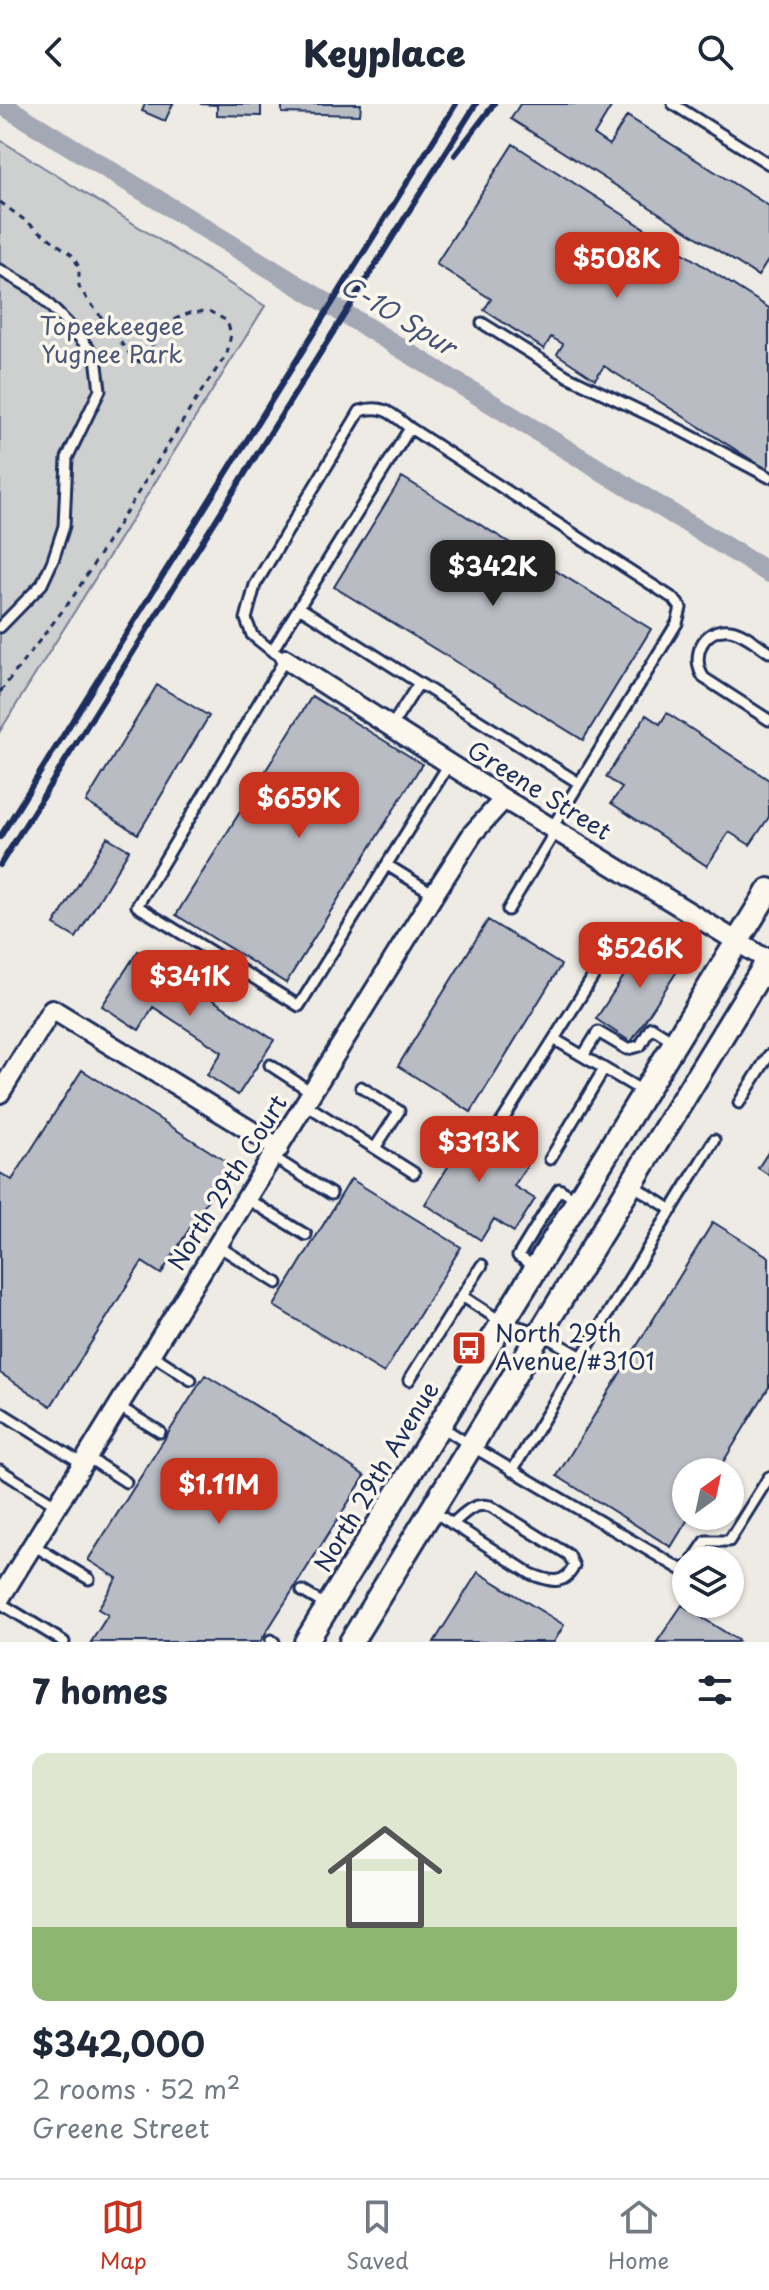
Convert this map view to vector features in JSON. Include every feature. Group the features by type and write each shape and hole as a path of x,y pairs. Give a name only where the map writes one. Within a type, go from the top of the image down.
{"street":[{"name":"Greene Street","path":"278,655 504,799 769,960"},
{"name":"North 29th Court","path":"0,1601 434,894 473,833 504,799"},
{"name":"North 29th Avenue","path":"306,1642 769,890"},
{"path":"351,1642 769,960"},
{"path":"0,1093 52,1009 276,1153"}],"lane":[{"path":"673,104 769,164"},
{"path":"0,270 33,289 96,357 100,390 67,458 64,526 53,560 42,584 0,627"},
{"path":"482,323 567,376 769,477"},
{"path":"278,655 252,635 246,619 255,585 360,411 374,407 391,413 674,599 681,608 677,623 579,783 508,910"},
{"path":"410,428 299,607 278,655 137,906 299,1006 449,764"},
{"path":"299,607 579,783"},
{"path":"769,652 730,630 717,632 707,639 699,648 697,659 698,670 704,678 769,720"},
{"path":"391,727 419,683"},
{"path":"387,865 434,894"},
{"path":"499,1126 606,956"},
{"path":"583,1056 598,1032 627,1049 640,1046 651,1027 675,1042"},
{"path":"554,1039 644,1092"},
{"path":"739,1103 769,1055"},
{"path":"270,1065 309,1099 414,1173"},
{"path":"550,1159 604,1069"},
{"path":"361,1087 399,1111 375,1148"},
{"path":"512,1471 714,1140"},
{"path":"276,1153 331,1194"},
{"path":"631,1184 672,1210"},
{"path":"247,1199 306,1235"},
{"path":"218,1246 277,1283"},
{"path":"409,1380 482,1265"},
{"path":"462,1296 502,1322 540,1333 582,1357"},
{"path":"151,1354 191,1380"},
{"path":"118,1406 160,1432"},
{"path":"0,1412 126,1482"},
{"path":"439,1425 672,1564"},
{"path":"0,1470 57,1506"},
{"path":"703,1546 706,1541 729,1541 769,1477"},
{"path":"431,1510 452,1524 531,1574 549,1581 559,1581 569,1575 574,1566 569,1555 490,1506 473,1506 452,1524"},
{"path":"33,1545 89,1579"},
{"path":"302,1591 328,1607"},
{"path":"0,1601 64,1642"}],"path":[{"path":"0,202 72,255 79,267 79,287 139,362 173,320 189,313 209,311 220,315 227,321 231,334 227,354 81,585 0,692"}],"green space":[{"name":"Topeekeegee Yugnee Park","path":"0,140 265,306 0,731"}],"building":[{"path":"145,104 173,104 165,121 142,111"},
{"path":"200,104 261,104 261,116 217,115 217,105"},
{"path":"282,104 361,104 360,115 282,113"},
{"path":"520,104 606,104 611,107 594,135 609,145 627,116 769,206 769,259 758,276 511,119"},
{"path":"513,144 769,308 769,464 766,469 604,366 595,379 557,354 563,344 551,337 544,349 484,310 491,299 436,264"},
{"path":"402,477 651,629 583,740 334,587"},
{"path":"157,685 209,716 138,834 86,802"},
{"path":"312,696 422,764 286,983 176,915"},
{"path":"667,713 769,780 769,817 750,845 729,832 707,866 611,803 622,788 606,777 646,715 660,724"},
{"path":"107,837 129,850 76,938 54,925"},
{"path":"488,920 561,965 471,1112 398,1066"},
{"path":"648,939 683,962 631,1042 596,1019"},
{"path":"138,951 274,1040 238,1095 207,1075 222,1052 153,1007 139,1030 102,1006"},
{"path":"82,1070 230,1164 161,1274 142,1262 51,1406 0,1373 0,1173 12,1180"},
{"path":"453,1119 527,1166 514,1186 535,1199 514,1232 494,1219 481,1240 425,1204 454,1157 436,1145"},
{"path":"769,1151 769,1175 758,1168"},
{"path":"351,1179 461,1247 384,1373 274,1306"},
{"path":"713,1222 769,1257 769,1387 726,1458 672,1458 672,1530 681,1530 671,1547 557,1476"},
{"path":"205,1375 365,1476 260,1642 91,1642 108,1615 98,1609 117,1578 88,1560"},
{"path":"478,1572 564,1625 554,1642 434,1642"},
{"path":"673,1618 703,1618 739,1641 738,1642 657,1642"}],"waterway":[{"name":"C-10 Spur","path":"1,104 769,573"}],"railway":[{"path":"0,837 456,104"},
{"path":"0,865 476,104"},
{"path":"455,155 494,104"}],"place":[{"name":"North 29th Avenue/#3101","path":"469,1348"}]}
